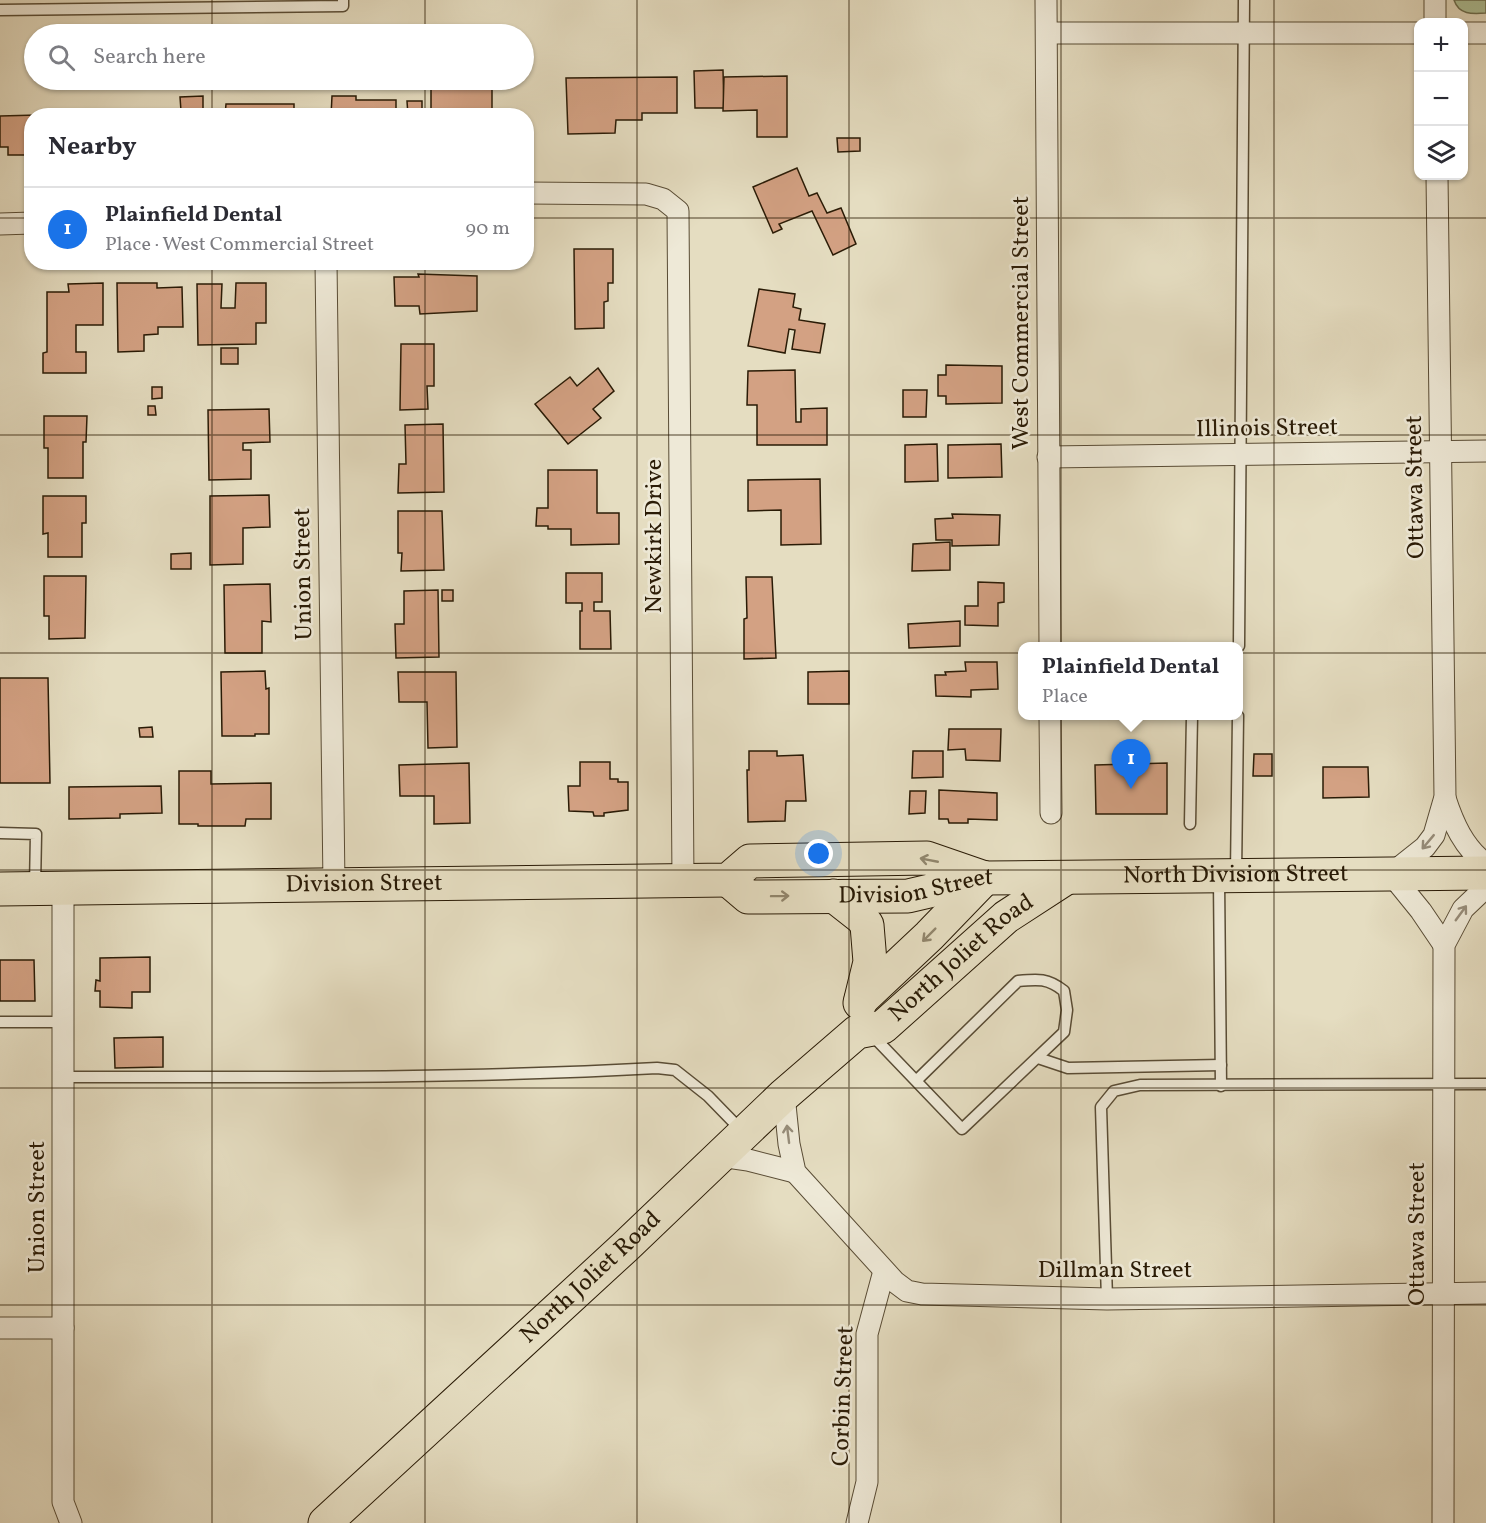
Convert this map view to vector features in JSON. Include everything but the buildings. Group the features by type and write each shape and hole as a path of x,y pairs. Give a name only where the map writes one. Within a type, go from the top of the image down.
{"main road":[{"name":"Division Street","path":"728,880 750,861 927,858 985,878"},
{"name":"North Division Street","path":"985,878 1486,873"},
{"name":"Division Street","path":"0,889 728,880 748,897 908,896 985,878"},
{"name":"North Joliet Road","path":"325,1523 529,1336 862,1020 929,936 985,878"},
{"name":"North Joliet Road","path":"862,1020 883,1027 1006,917 1066,878"},
{"path":"834,896 862,918 867,925 870,962 862,1020"}],"street":[{"name":"West Commercial Street","path":"1046,0 1050,642"},
{"path":"1435,0 1435,18"},
{"path":"1047,33 1414,33"},
{"path":"1468,33 1486,33"},
{"name":"Ottawa Street","path":"1391,874 1425,847 1434,835 1445,797 1437,180"},
{"name":"Newkirk Drive","path":"534,193 646,194 663,199 678,212 683,880"},
{"path":"0,224 24,223"},
{"name":"Union Street","path":"326,270 334,885"},
{"name":"Illinois Street","path":"1048,457 1486,451"},
{"path":"1050,720 1051,813"},
{"name":"Ottawa Street","path":"1445,797 1453,821 1467,846 1486,864"},
{"path":"1391,874 1421,911 1444,945"},
{"name":"Ottawa Street","path":"1443,1523 1444,945 1463,909 1486,886"},
{"name":"Union Street","path":"49,889 63,1022 63,1502 71,1523"},
{"path":"720,1156 748,1160 795,1173 789,1144 784,1095"},
{"name":"Dillman Street","path":"795,1173 884,1271 907,1291 922,1294 1107,1299 1486,1293"},
{"name":"Corbin Street","path":"857,1523 867,1482 867,1334 884,1271"},
{"path":"0,1328 63,1328"}],"lane":[{"path":"0,10 168,4 343,6 343,0"},
{"path":"1239,642 1245,0"},
{"path":"1191,824 1192,720"},
{"path":"1221,1086 1228,877 1238,720"},
{"path":"0,833 36,834 49,889"},
{"path":"862,1020 916,1081 962,1129 1064,1032 1067,1010 1064,991 1052,981 1035,979 1018,981 916,1081"},
{"path":"0,1022 63,1022"},
{"path":"1038,1058 1068,1068 1221,1065"},
{"path":"63,1077 423,1077 657,1068 675,1070 708,1096 744,1133"},
{"path":"1107,1299 1101,1107 1114,1091 1140,1085 1486,1083"}],"green space":[{"path":"1454,0 1486,0 1486,13 1463,11"}],"place":[{"name":"Plainfield Dental","path":"1131,789"}]}
